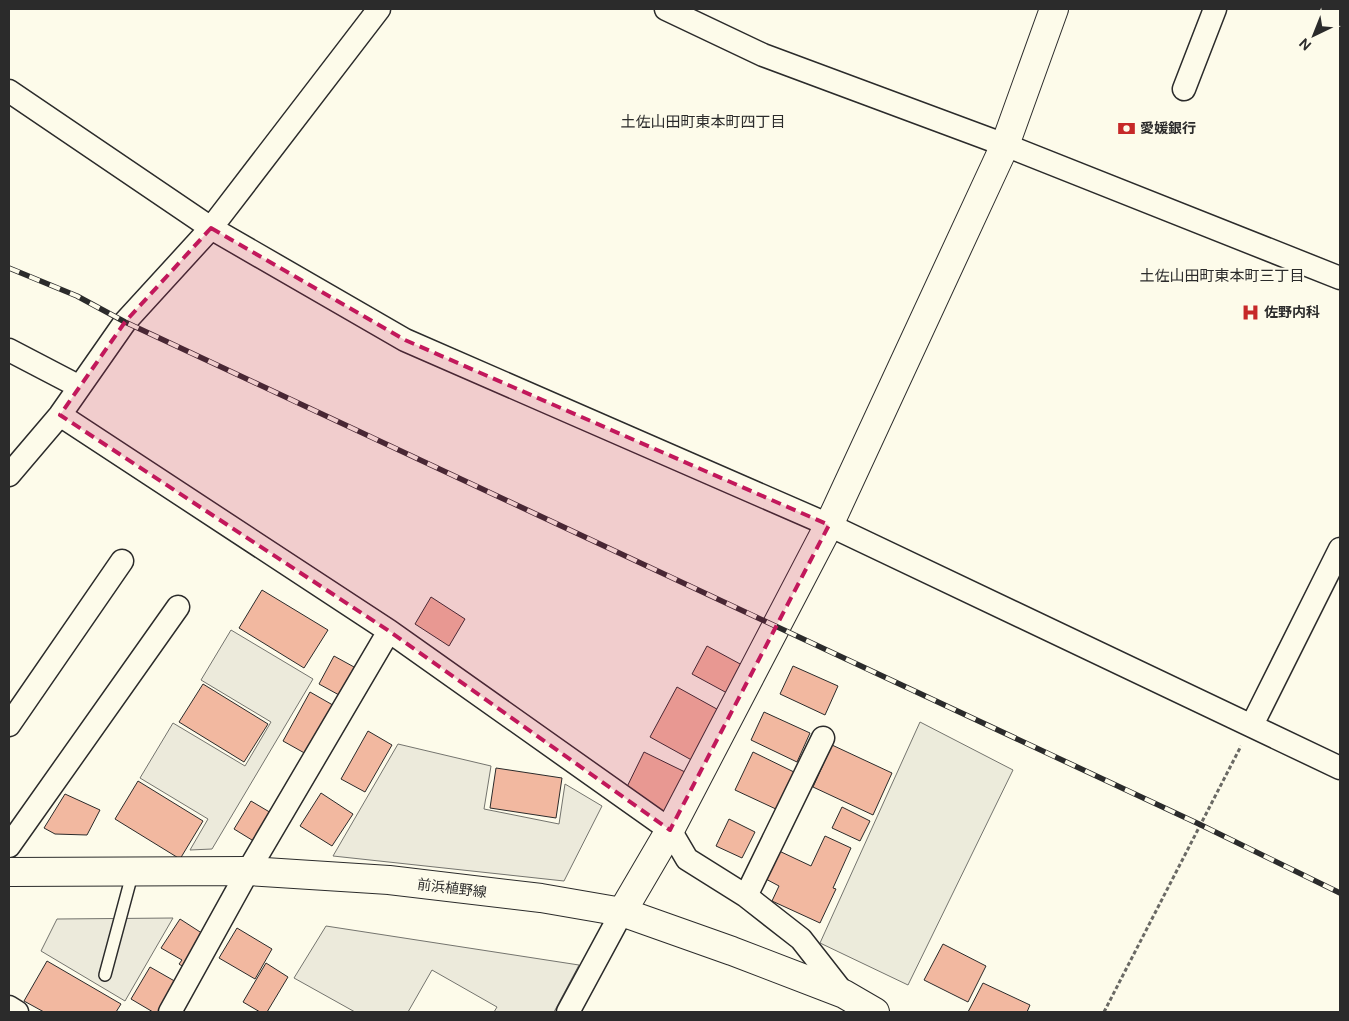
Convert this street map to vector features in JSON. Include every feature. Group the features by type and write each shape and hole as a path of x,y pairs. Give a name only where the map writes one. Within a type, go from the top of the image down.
{"street":[{"path":"11,469 60,415 78,386 125,322 211,228 379,9"},
{"path":"666,9 763,55 1006,145 1340,278"},
{"path":"568,1012 622,912 670,830 829,525 1006,145 1054,9"},
{"path":"1184,89 1215,9"},
{"path":"9,91 211,228 405,340 829,525 1252,724 1340,768"},
{"path":"9,350 78,386"},
{"path":"60,415 389,632 670,830 687,859 746,896 801,939 844,994"},
{"path":"1252,724 1340,549"},
{"path":"9,724 122,561"},
{"path":"9,846 178,608"},
{"path":"170,1012 248,871 389,632"},
{"path":"746,896 823,738"},
{"name":"前浜植野線","path":"9,872 248,871 389,880 541,898 622,912 732,951 844,994 875,1012"},
{"path":"9,1007 17,1012"}],"lane":[{"path":"105,975 133,871"}],"path":[{"path":"1104,1012 1252,724"}],"highlighted area":[{"path":"211,228 405,340 829,525 670,830 389,631 60,415 125,322"}],"shaded area":[{"path":"231,630 313,679 212,849 190,850 208,819 140,778 173,723 245,766 271,722 201,680"},
{"path":"920,722 1013,770 908,985 820,943"},
{"path":"398,744 491,766 484,809 559,824 565,784 602,806 564,881 333,856"},
{"path":"173,918 125,1001 41,951 57,919"},
{"path":"326,926 579,965 554,1012 494,1012 497,1007 432,970 408,1012 355,1012 294,978"}],"building":[{"path":"262,590 328,630 304,668 239,628"},
{"path":"431,597 465,619 449,646 415,624"},
{"path":"707,646 742,665 727,693 692,674"},
{"path":"334,656 365,673 350,701 319,684"},
{"path":"793,666 838,686 825,715 780,694"},
{"path":"203,684 268,724 244,762 179,722"},
{"path":"677,687 724,713 697,763 650,737"},
{"path":"310,692 345,712 308,755 283,741"},
{"path":"764,712 810,733 797,762 751,740"},
{"path":"368,731 392,745 365,792 341,779"},
{"path":"832,745 892,773 873,815 813,787"},
{"path":"644,752 685,772 662,816 623,795"},
{"path":"753,752 796,773 778,810 735,790"},
{"path":"496,768 562,778 556,818 490,808"},
{"path":"138,781 203,821 180,859 115,819"},
{"path":"321,793 353,814 332,846 300,826"},
{"path":"65,794 100,810 87,835 55,834 44,828"},
{"path":"251,801 283,820 265,848 234,829"},
{"path":"842,807 870,821 860,841 832,828"},
{"path":"729,819 755,832 742,858 716,846"},
{"path":"825,836 851,848 833,888 836,889 820,923 772,901 779,886 764,878 777,850 811,866"},
{"path":"180,919 211,939 191,972 179,964 182,960 161,948"},
{"path":"237,928 272,949 255,979 219,958"},
{"path":"943,944 986,966 968,1002 924,980"},
{"path":"47,961 121,1004 116,1012 44,1012 24,1001"},
{"path":"266,963 288,977 267,1012 260,1012 243,1002"},
{"path":"150,967 185,987 170,1012 153,1012 131,999"},
{"path":"983,983 1030,1005 1027,1012 968,1012"}],"railway":[{"path":"9,268 77,296 125,322 1199,824 1340,893"}],"place":[{"name":"愛媛銀行","path":"1126,128"},
{"name":"佐野内科","path":"1250,312"}],"district":[{"name":"土佐山田町東本町四丁目","path":"703,122"},
{"name":"土佐山田町東本町三丁目","path":"1222,276"}]}
